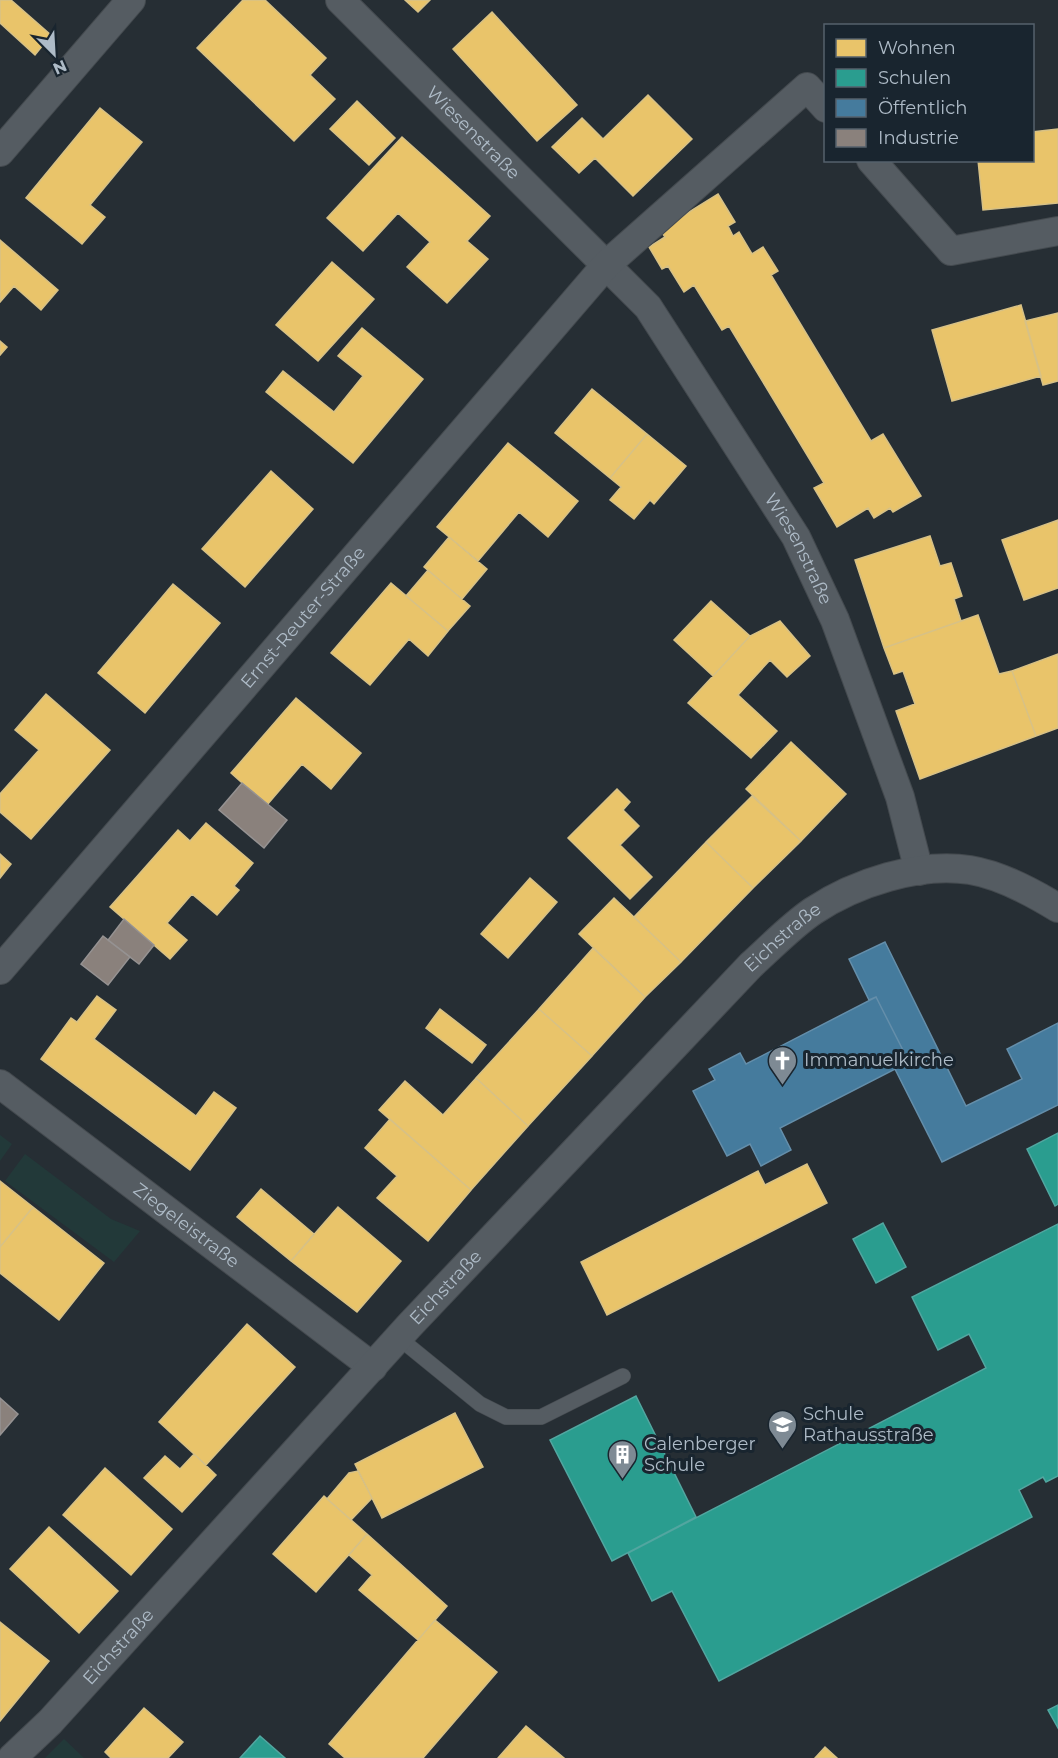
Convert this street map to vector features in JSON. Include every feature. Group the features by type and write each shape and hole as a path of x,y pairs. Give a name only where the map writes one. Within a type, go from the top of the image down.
{"street":[{"path":"0,152 131,0"},
{"name":"Wiesenstraße","path":"340,0 648,308 796,537 835,620 900,796 919,871"},
{"path":"606,265 807,87 824,107"},
{"path":"873,162 951,251 1058,231"},
{"name":"Ernst-Reuter-Straße","path":"0,970 606,265"},
{"name":"Eichstraße","path":"12,1758 50,1722 373,1366 750,965 813,911 866,882 919,871 970,870 1027,890 1058,908"},
{"name":"Ziegeleistraße","path":"0,1084 373,1366"}],"lane":[{"path":"399,1338 480,1404 506,1417 541,1417 623,1376"}],"green space":[{"path":"0,1135 12,1144 0,1161"},
{"path":"25,1154 111,1219 140,1231 114,1262 5,1181"},
{"path":"64,1739 84,1758 45,1758"}],"building: Wohnen":[{"path":"0,0 11,0 51,35 35,55 0,23"},
{"path":"243,0 265,0 326,58 310,75 335,99 294,141 197,48"},
{"path":"405,0 430,0 418,12"},
{"path":"492,12 577,105 537,141 453,49"},
{"path":"648,95 692,139 633,196 595,158 579,173 552,147 582,118 603,139"},
{"path":"357,101 395,138 369,165 330,129"},
{"path":"100,108 142,142 90,205 105,217 82,244 26,198"},
{"path":"1058,129 1058,203 983,210 978,162 1034,162 1034,132"},
{"path":"402,137 490,216 467,241 488,259 447,303 407,267 430,242 398,213 363,251 327,218"},
{"path":"718,194 735,222 728,226 733,236 739,232 752,254 763,247 778,271 771,275 871,441 883,434 921,496 893,512 890,508 874,518 868,508 837,527 814,488 824,483 729,326 722,330 694,285 684,292 668,266 662,269 649,247 665,237 660,230"},
{"path":"0,240 58,290 41,310 14,286 0,302"},
{"path":"332,262 374,299 318,361 276,325"},
{"path":"1021,305 1041,376 952,401 932,330"},
{"path":"1058,313 1058,381 1043,385 1025,321"},
{"path":"362,328 423,379 353,463 266,392 283,371 334,412 363,376 338,356"},
{"path":"0,341 7,347 0,355"},
{"path":"592,389 647,434 610,478 555,433"},
{"path":"647,434 686,466 654,504 650,500 634,519 610,500 621,487 610,478"},
{"path":"508,443 578,501 548,537 519,512 478,561 437,527"},
{"path":"271,471 313,509 245,587 202,549"},
{"path":"1058,520 1058,588 1024,600 1002,540"},
{"path":"930,536 940,566 951,563 962,596 954,599 961,621 884,648 855,560"},
{"path":"449,537 487,569 462,599 424,567"},
{"path":"428,570 470,606 448,631 406,596"},
{"path":"391,583 448,631 428,656 409,639 370,685 331,653"},
{"path":"173,584 220,623 145,713 98,673"},
{"path":"711,601 750,636 713,676 674,640"},
{"path":"978,615 999,674 1012,671 1036,736 920,779 896,711 915,704 903,671 894,674 884,648"},
{"path":"780,621 810,656 787,677 770,660 738,695 777,731 751,758 688,703 750,636"},
{"path":"1058,654 1058,728 1036,736 1012,671"},
{"path":"46,694 110,750 31,839 0,812 0,794 39,750 15,730"},
{"path":"296,698 361,753 331,789 302,764 267,805 231,773"},
{"path":"791,742 846,794 801,841 746,789"},
{"path":"617,789 630,802 623,810 639,826 620,845 652,877 630,899 568,838"},
{"path":"752,796 801,841 753,888 706,842"},
{"path":"206,823 253,863 234,886 239,890 217,915 192,894 167,923 187,940 170,959 110,907 178,830 190,841"},
{"path":"706,842 753,888 681,962 634,917"},
{"path":"0,854 11,864 0,878"},
{"path":"530,878 557,902 508,958 481,934"},
{"path":"614,898 681,962 645,997 579,934"},
{"path":"593,948 645,997 592,1056 539,1009"},
{"path":"97,996 116,1010 94,1039 196,1116 214,1092 236,1108 190,1170 41,1059 71,1018 77,1022"},
{"path":"440,1009 486,1045 472,1063 426,1028"},
{"path":"539,1009 592,1056 528,1126 476,1078"},
{"path":"476,1078 528,1126 471,1190 379,1110 405,1081 443,1115"},
{"path":"390,1119 471,1190 428,1241 377,1198 397,1176 365,1148"},
{"path":"807,1164 827,1203 607,1315 581,1262 758,1171 765,1185"},
{"path":"0,1181 33,1207 0,1247"},
{"path":"261,1189 314,1234 291,1261 237,1217"},
{"path":"33,1207 104,1263 59,1320 0,1273 0,1247"},
{"path":"338,1207 401,1261 357,1312 291,1261"},
{"path":"247,1324 295,1367 206,1465 159,1422"},
{"path":"455,1413 483,1467 382,1518 355,1464"},
{"path":"194,1454 216,1475 182,1512 144,1478 165,1456 180,1469"},
{"path":"105,1468 172,1529 131,1575 63,1515"},
{"path":"358,1471 372,1498 351,1520 327,1499 349,1473"},
{"path":"324,1496 367,1534 316,1592 273,1554"},
{"path":"49,1527 118,1591 79,1633 10,1569"},
{"path":"367,1534 447,1606 418,1640 359,1590 372,1575 349,1555"},
{"path":"435,1620 497,1672 423,1758 345,1758 329,1744"},
{"path":"0,1622 49,1661 0,1721"},
{"path":"144,1708 183,1742 168,1758 111,1758 105,1752"},
{"path":"526,1726 564,1758 498,1758"},
{"path":"825,1747 837,1758 815,1758"}],"building: Schulen":[{"path":"1058,1133 1058,1204 1055,1206 1027,1149"},
{"path":"883,1223 906,1267 876,1283 853,1239"},
{"path":"1058,1224 1058,1476 1046,1482 1043,1477 1019,1490 1032,1517 719,1681 672,1591 652,1601 628,1553 986,1368 969,1334 938,1350 912,1297"},
{"name":"Calenberger Schule","path":"636,1396 696,1517 612,1561 550,1440"},
{"path":"1058,1705 1058,1728 1048,1710"},
{"path":"260,1736 285,1758 240,1758"}],"building: Öffentlich":[{"path":"885,942 966,1106 1022,1079 1007,1049 1058,1023 1058,1105 942,1162 895,1069 909,1062 876,997 869,1000 849,959"},
{"name":"Immanuelkirche","path":"876,997 909,1062 780,1128 791,1150 761,1166 750,1144 727,1156 693,1091 715,1080 709,1069 740,1053 746,1064"}],"building: Industrie":[{"path":"242,783 287,820 264,848 219,810"},
{"path":"124,919 154,945 139,964 108,940"},
{"path":"103,936 130,957 108,985 81,964"},
{"path":"0,1398 18,1414 0,1435"}],"place":[{"name":"Immanuelkirche","path":"783,1086"},
{"name":"Schule Rathausstraße","path":"782,1450"},
{"name":"Calenberger Schule","path":"623,1480"}]}
